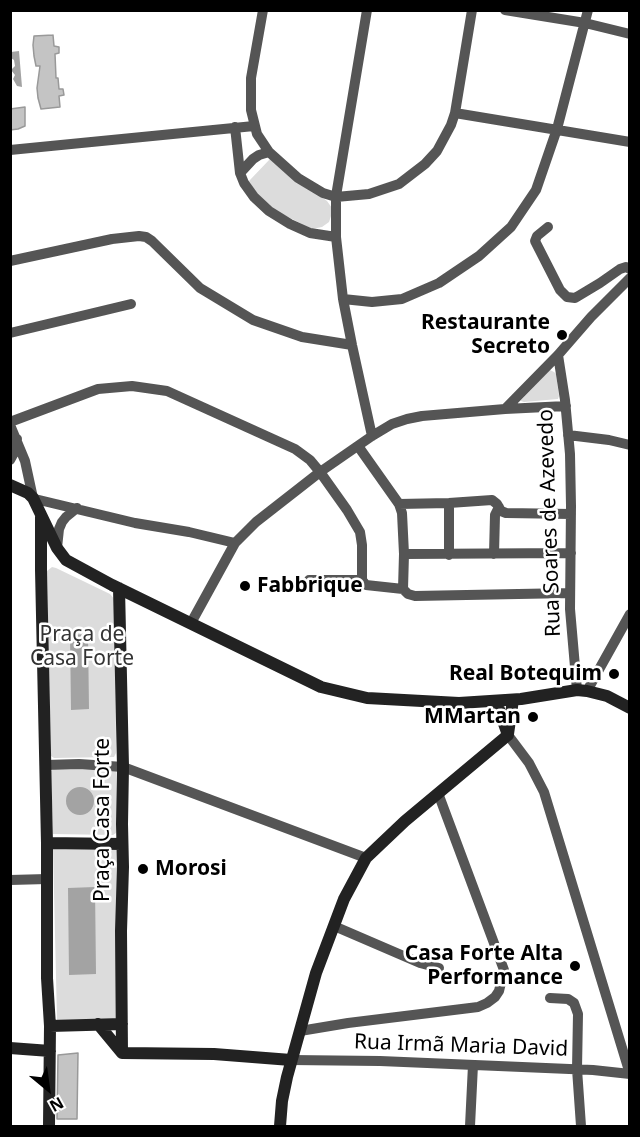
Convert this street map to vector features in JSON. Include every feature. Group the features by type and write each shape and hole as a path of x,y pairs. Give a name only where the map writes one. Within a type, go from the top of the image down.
{"street":[{"path":"263,10 251,78 251,110 257,134 269,152 298,178 323,193 336,196 369,194 399,184 425,164 437,151 455,113 472,10"},
{"path":"367,10 336,196 336,237 343,299 372,435"},
{"path":"505,10 585,23 630,34"},
{"path":"343,299 372,302 402,298 439,283 479,256 511,227 536,190 557,129 588,10"},
{"path":"455,113 630,142"},
{"path":"10,150 254,126"},
{"path":"235,127 240,172 249,190 269,211 290,224 310,234 336,237"},
{"path":"240,172 252,159 269,152"},
{"path":"548,227 537,236 535,241 560,290 567,297 575,298 620,269 626,267 630,269"},
{"path":"10,261 112,239 147,237 200,288 253,320 302,337 352,345"},
{"path":"505,409 630,278"},
{"path":"10,333 131,304"},
{"name":"Rua Soares de Azevedo","path":"558,355 568,435 571,514 570,609 582,691"},
{"path":"570,593 415,596 403,589 368,586 362,580 360,532 321,472 310,460 295,449 166,391 132,386 98,388 10,424 28,472 34,499 57,548 66,560 321,687 367,698 459,703 513,700 582,691 607,696 630,708"},
{"path":"191,623 235,543 256,522 372,435 392,424 422,416 566,406"},
{"path":"568,435 609,440 630,446"},
{"path":"10,460 17,439"},
{"path":"358,446 399,504 402,513 403,589"},
{"path":"10,485 34,499 135,523 235,543"},
{"path":"399,504 492,500 501,511 506,513 571,514"},
{"path":"449,503 449,555"},
{"path":"494,554 495,515 499,507"},
{"path":"57,548 62,522 77,508"},
{"path":"41,512 47,978 50,1026 48,1126"},
{"path":"404,555 571,553"},
{"path":"309,580 362,580"},
{"name":"Praça Casa Forte","path":"119,588 123,767 122,1053"},
{"path":"582,691 630,614"},
{"path":"280,1126 282,1101 291,1060 316,974 344,899 366,858 405,821 508,735 513,700"},
{"path":"496,701 508,735 529,763 544,792 630,1074"},
{"path":"46,765 80,764 123,767 366,858"},
{"path":"300,1031 478,1007 495,997 504,970 438,793"},
{"path":"47,843 122,844"},
{"path":"10,880 46,879"},
{"path":"334,927 420,963 439,968"},
{"path":"550,998 568,999 574,1003 578,1014 577,1070 581,1126"},
{"path":"98,1024 122,1053 214,1054 291,1060"},
{"path":"50,1026 122,1024"},
{"path":"10,1048 50,1052"},
{"name":"Rua Irmã Maria David","path":"291,1060 380,1061 630,1074"},
{"path":"470,1126 473,1065"}],"green space":[{"path":"270,159 327,201 332,208 329,222 322,227 312,229 276,211 257,194 249,181"},
{"path":"550,370 556,374 558,399 521,401 521,400"},
{"name":"Praça de Casa Forte","path":"52,567 110,594 115,600 116,753 114,757 54,758 51,756 47,571"},
{"path":"54,769 116,770 116,833 113,835 53,834 51,771"},
{"path":"53,849 117,849 117,1019 57,1020"}],"shaded area":[{"path":"19,51 22,87 17,86 13,79 15,75 11,70 15,66 11,52"},
{"path":"88,634 89,709 71,710 70,635"},
{"path":"80,787 90,791 94,801 90,811 80,815 70,811 66,801 70,791"},
{"path":"95,887 96,974 69,975 68,888"}],"building":[{"path":"53,35 54,46 59,47 59,53 55,54 56,78 58,78 59,89 63,89 64,95 59,96 60,107 41,109 37,88 40,66 36,66 34,56 34,36"},
{"path":"25,107 25,126 10,130 10,109"},
{"path":"78,1053 77,1119 57,1119 58,1055"}],"place":[{"name":"Restaurante Secreto","path":"562,335"},
{"name":"Fabbrique","path":"245,586"},
{"name":"Real Botequim","path":"614,674"},
{"name":"MMartan","path":"533,717"},
{"name":"Morosi","path":"143,869"},
{"name":"Casa Forte Alta Performance","path":"575,966"}]}
